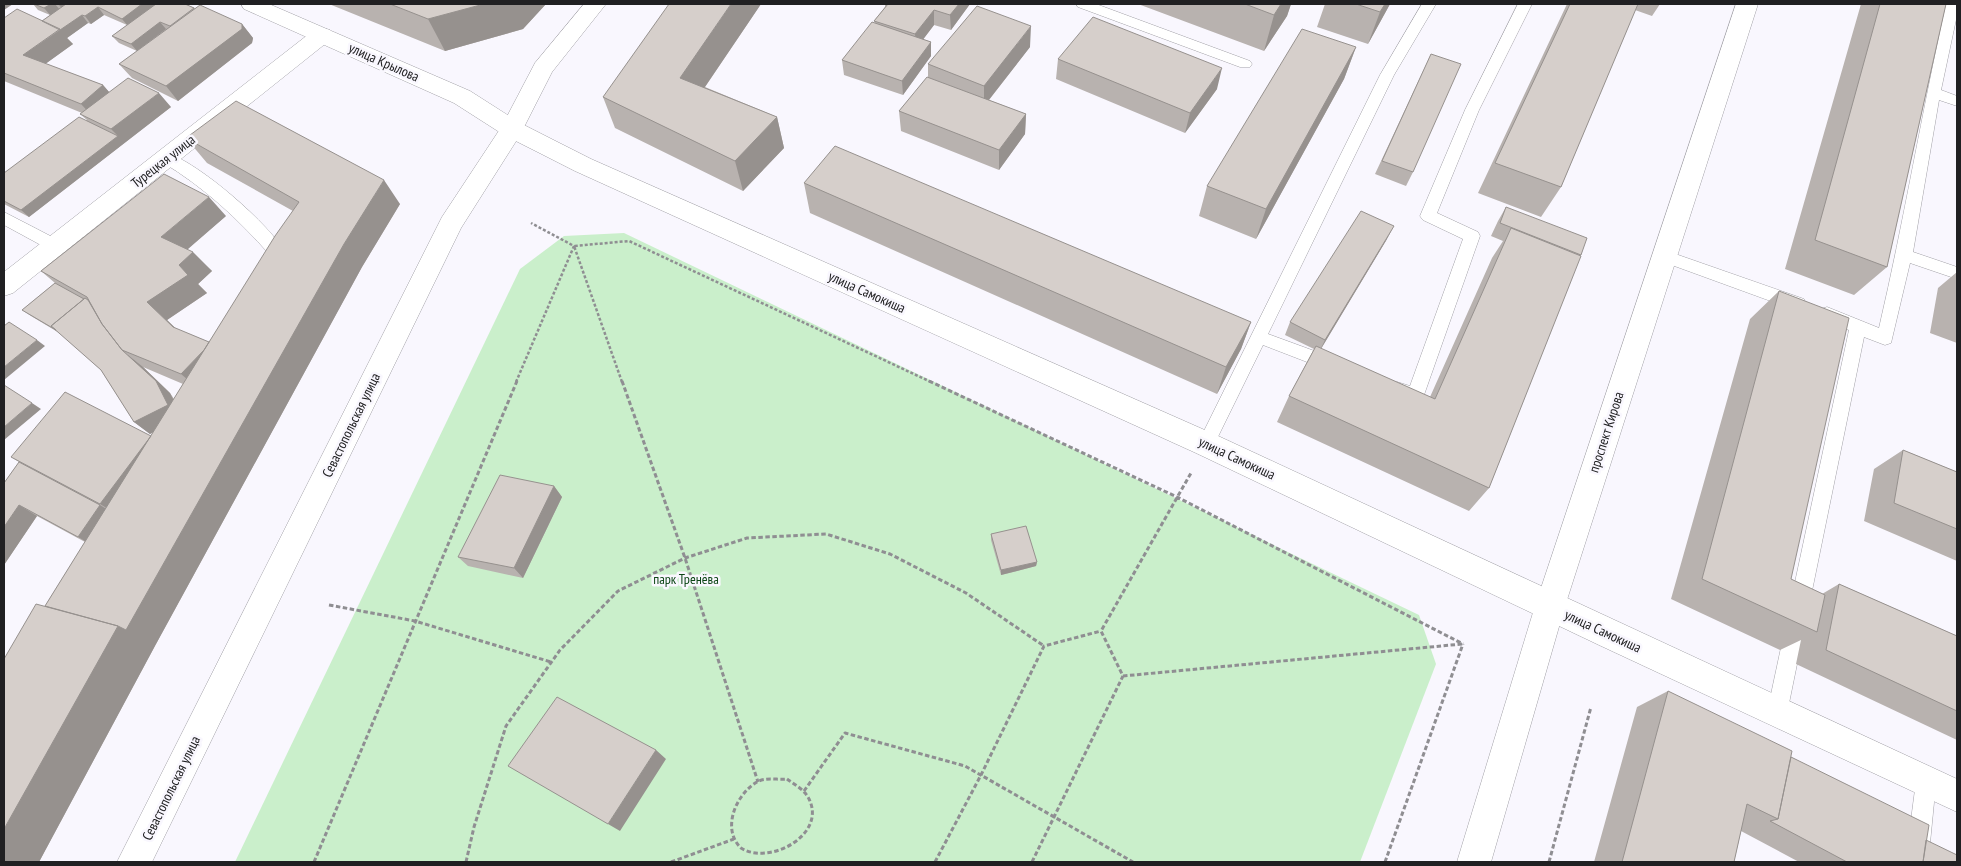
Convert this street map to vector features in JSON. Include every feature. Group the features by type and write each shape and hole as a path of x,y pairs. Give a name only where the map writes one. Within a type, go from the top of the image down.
{"main road":[{"name":"улица Крылова","path":"251,4 462,97 512,129"},
{"name":"Севастопольская улица","path":"134,862 451,224 512,129 543,68 595,4"},
{"name":"проспект Кирова","path":"1474,862 1550,606 1744,5"},
{"name":"Турецкая улица","path":"4,286 322,35"},
{"name":"улица Самокиша","path":"512,129 583,165 1206,444 1957,796"}],"lane":[{"path":"1083,4 1245,64"},
{"path":"1206,444 1386,74 1429,4"},
{"path":"1378,382 1415,395 1472,236 1428,216 1472,110 1525,4"},
{"path":"1664,256 1858,326 1885,338 1904,255 1933,93 1952,4"},
{"path":"1933,93 1957,101"},
{"path":"167,158 182,166 244,215 278,254 265,281"},
{"path":"4,218 56,246"},
{"path":"1904,255 1957,273"},
{"path":"1778,713 1858,326"},
{"path":"1259,338 1350,371"},
{"path":"1918,856 1926,782"}],"path":[{"path":"531,223 574,246 628,242 1177,497 1463,644"},
{"path":"574,246 686,558 758,782"},
{"path":"314,862 574,246"},
{"path":"935,862 981,776 1044,646 1101,630 1206,444"},
{"path":"466,862 474,827 506,726 551,662 560,650 618,590 686,558 747,538 826,534 890,554 949,584 966,593 1044,646"},
{"path":"329,605 415,622 551,662"},
{"path":"1101,630 1123,676"},
{"path":"1123,676 1463,644"},
{"path":"1385,862 1463,644"},
{"path":"1032,862 1123,676"},
{"path":"1549,862 1590,707"},
{"path":"804,791 845,733 965,766 1133,862"},
{"path":"760,858 744,853 734,839 732,817 739,798 758,782 787,779 804,791 812,809 808,834 798,846"},
{"path":"671,862 734,839"}],"green space":[{"name":"парк Тренёва","path":"624,233 1419,615 1436,664 1360,862 235,862 520,269 564,236"}],"building":[{"path":"34,4 51,4 44,8"},
{"path":"66,4 142,4 122,19 98,7 60,30 42,21"},
{"path":"156,4 185,4 194,8 170,26 160,22 131,44 112,36"},
{"path":"390,4 484,4 428,19"},
{"path":"669,4 731,4 680,78 777,117 735,161 603,97"},
{"path":"888,4 959,4 950,15 934,10 915,34 874,21"},
{"path":"1245,4 1281,4 1274,15"},
{"path":"1356,4 1385,4 1380,12"},
{"path":"1570,4 1638,4 1561,187 1495,163"},
{"path":"1880,4 1946,4 1887,267 1815,240"},
{"path":"200,5 242,24 242,29 166,86 119,64"},
{"path":"977,6 1031,26 984,86 928,64"},
{"path":"17,9 60,29 23,55 103,85 81,104 4,73 4,18"},
{"path":"1093,17 1222,68 1190,113 1058,59"},
{"path":"872,22 931,42 902,81 842,60"},
{"path":"1302,29 1356,47 1266,209 1207,186"},
{"path":"1431,54 1461,64 1413,172 1382,161"},
{"path":"927,77 1026,114 999,150 899,111"},
{"path":"128,78 159,93 111,129 80,114"},
{"path":"236,101 384,180 344,244 126,630 118,626 45,606 275,236 299,202 186,138"},
{"path":"79,117 118,136 21,210 4,201 4,173"},
{"path":"835,146 1251,322 1226,367 804,183"},
{"path":"164,174 209,197 161,237 193,252 179,265 188,275 147,302 173,327 209,342 204,350 181,374 122,350 102,324 87,297 41,271"},
{"path":"1506,207 1587,238 1581,255 1500,223"},
{"path":"1361,211 1394,226 1325,340 1290,322"},
{"path":"1511,228 1581,256 1489,488 1289,396 1316,346 1435,399"},
{"path":"55,283 84,299 51,326 56,330 22,310"},
{"path":"1779,291 1849,318 1791,579 1825,595 1817,632 1702,579"},
{"path":"85,298 122,350 156,381 168,405 134,422 101,370 51,326"},
{"path":"9,322 37,340 4,367 4,326"},
{"path":"4,385 32,403 4,427"},
{"path":"65,392 151,436 100,504 11,457"},
{"path":"1903,450 1957,472 1957,529 1894,503"},
{"path":"19,462 100,505 78,537 19,505 4,527 4,483"},
{"path":"500,475 554,486 514,568 458,557"},
{"path":"1026,526 1037,562 1001,570 991,534"},
{"path":"1839,584 1957,636 1957,711 1826,650"},
{"path":"36,604 118,626 4,829 4,659"},
{"path":"1668,691 1792,751 1778,819 1747,804 1734,862 1622,862"},
{"path":"557,697 656,750 608,824 508,766"},
{"path":"1791,757 1929,825 1923,862 1847,862 1770,821 1778,819"},
{"path":"1926,840 1957,855 1957,862 1923,862"}]}
